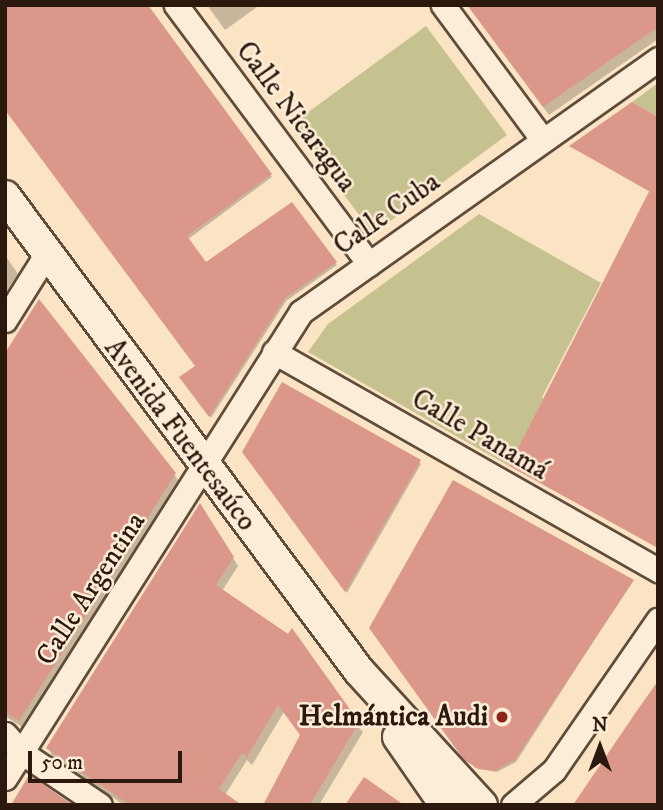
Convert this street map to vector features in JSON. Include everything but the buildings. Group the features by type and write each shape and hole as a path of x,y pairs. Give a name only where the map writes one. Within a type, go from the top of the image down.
{"street":[{"name":"Calle Nicaragua","path":"176,5 369,264"},
{"path":"443,5 543,140"},
{"name":"Calle Cuba","path":"204,468 301,312 658,58"},
{"name":"Avenida Fuentesaúco","path":"5,196 204,468 359,671 482,805"},
{"path":"5,320 47,253"},
{"name":"Calle Panamá","path":"274,352 658,570"},
{"name":"Calle Argentina","path":"5,778 204,468"},
{"path":"513,805 548,776 658,620"},
{"name":"Avenida Fuentesaúco","path":"359,671 382,715 445,805"},
{"path":"5,734 21,752 100,805"},
{"path":"540,805 548,776"}],"shaded area":[{"path":"426,26 507,135 373,234 292,124"},
{"path":"658,83 658,117 632,102"},
{"path":"479,214 601,283 542,397 546,400 509,466 308,352 328,324"}],"place":[{"name":"Helmántica Audi","path":"502,717"}]}
